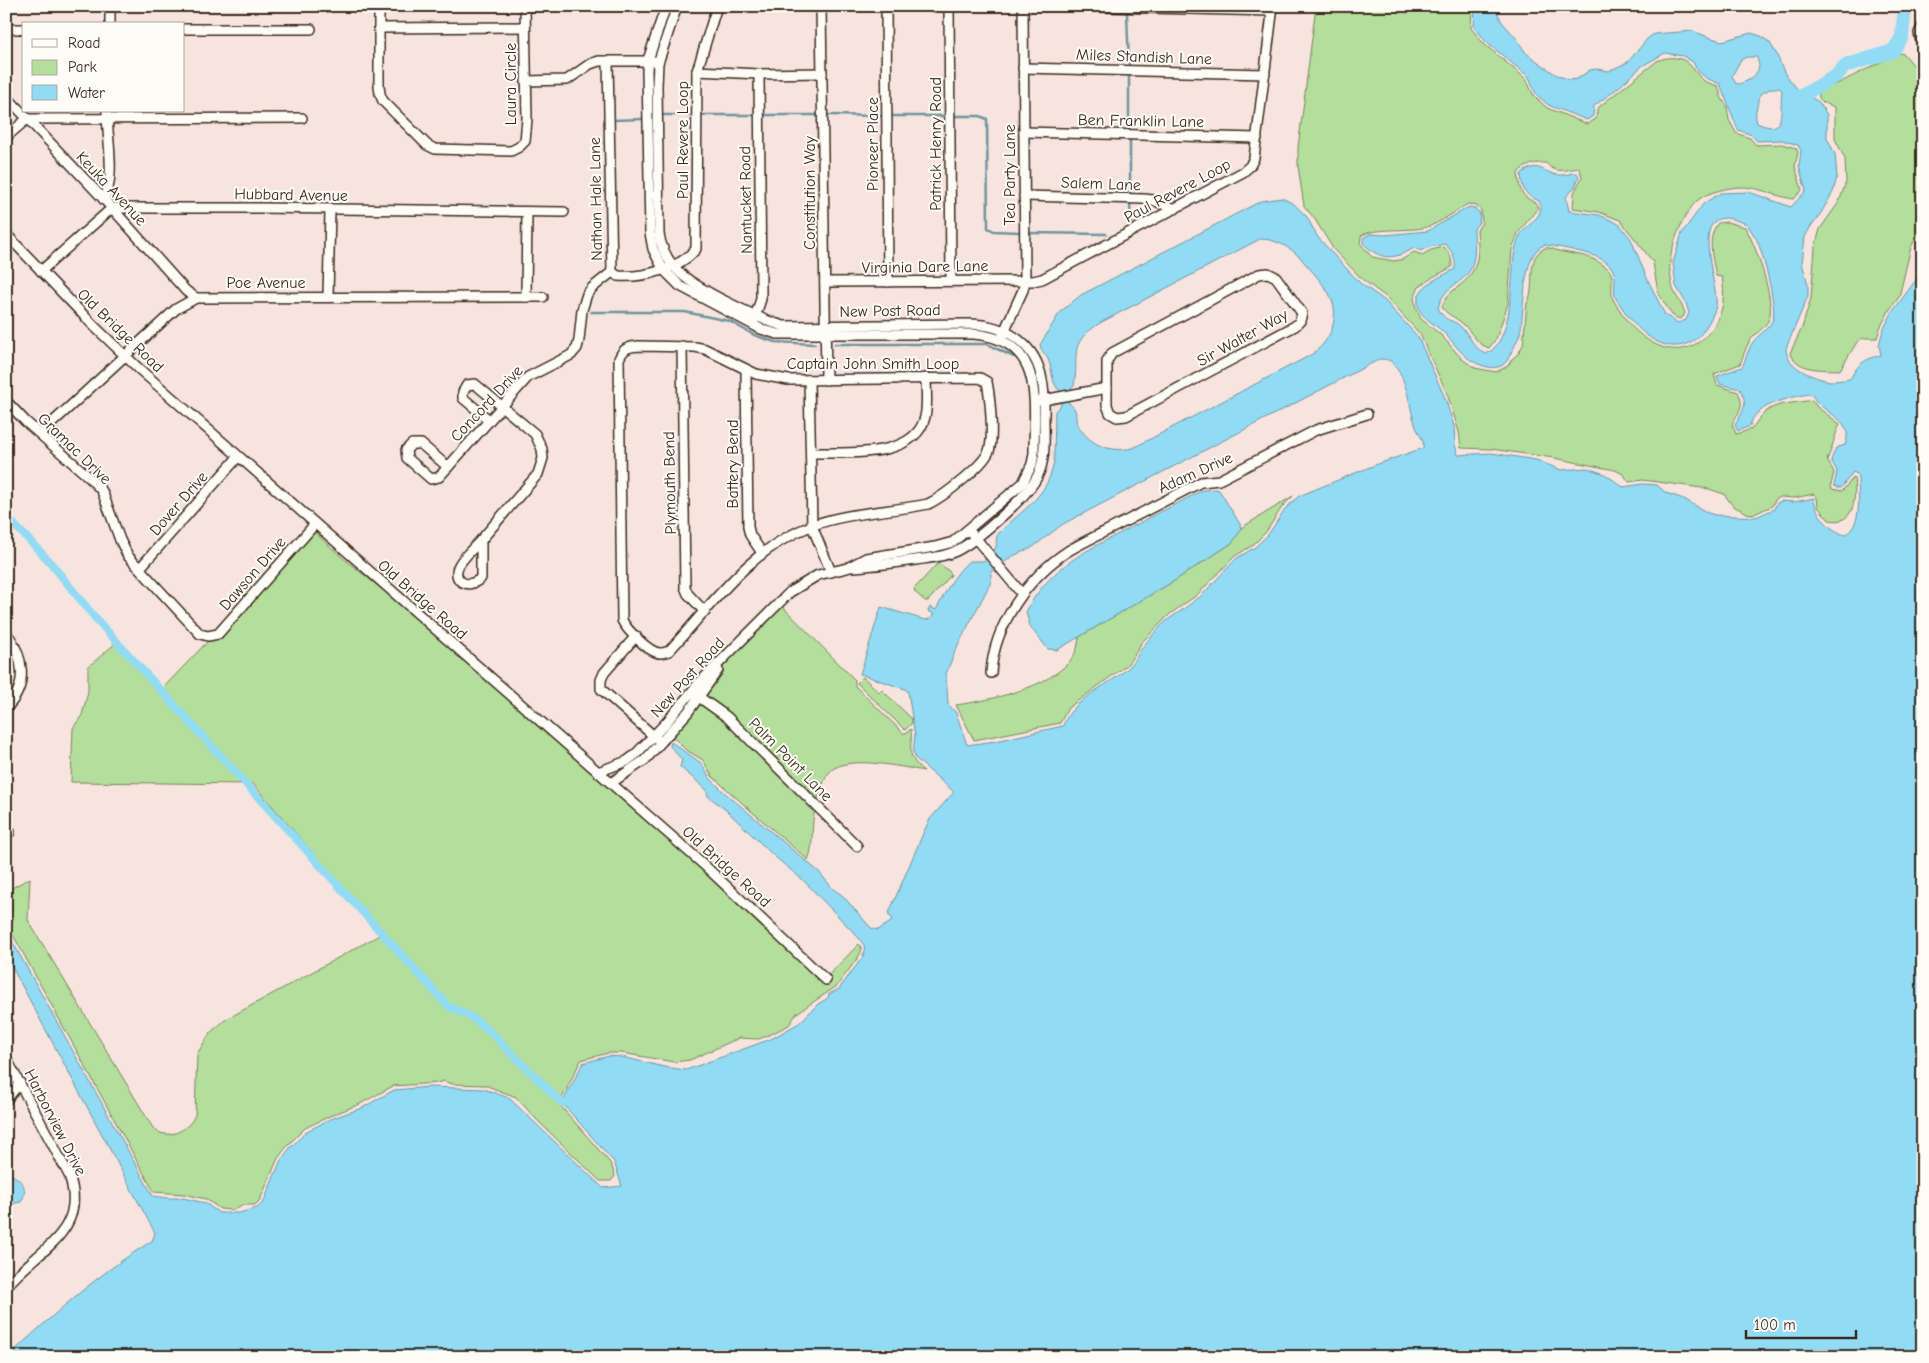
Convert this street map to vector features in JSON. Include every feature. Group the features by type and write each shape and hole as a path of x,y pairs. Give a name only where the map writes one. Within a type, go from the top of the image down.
{"street":[{"path":"110,6 110,22"},
{"name":"Laura Circle","path":"379,6 380,94 383,101 427,145 435,150 511,151 519,148 524,141 526,119 525,6"},
{"name":"New Post Road","path":"666,6 648,60 647,117 650,233 653,249 663,269 673,281 687,291 754,320 784,326 825,331 974,334 1000,339 1018,351 1029,368 1032,377 1034,453 1028,474 1016,489 960,537 944,546 866,558 847,568"},
{"name":"New Post Road","path":"677,6 658,63 659,234 665,254 672,265 689,281 754,320"},
{"name":"Paul Revere Loop","path":"672,265 690,256 696,249 697,71 718,6"},
{"name":"Constitution Way","path":"822,6 826,380"},
{"name":"Pioneer Place","path":"886,6 888,282"},
{"name":"Patrick Henry Road","path":"949,6 951,281"},
{"name":"Tea Party Lane","path":"1000,339 1023,290 1025,280 1022,6"},
{"path":"1066,6 1273,9"},
{"name":"Paul Revere Loop","path":"1025,280 1042,279 1244,172 1250,166 1254,158 1257,138 1273,9"},
{"path":"1923,26 1919,33 1920,41 1923,43"},
{"path":"379,28 525,27"},
{"path":"6,29 22,29"},
{"path":"185,29 310,29"},
{"path":"526,81 567,80 590,64 608,61 648,60 658,63"},
{"name":"Nathan Hale Lane","path":"608,61 612,272 618,276 634,277 653,274 672,265"},
{"name":"Miles Standish Lane","path":"1023,68 1264,74"},
{"path":"697,71 759,74 822,73"},
{"name":"Nantucket Road","path":"754,320 761,299 759,74"},
{"name":"Keuka Avenue","path":"6,96 112,208 186,291 196,298"},
{"path":"104,200 108,190 107,115"},
{"path":"6,137 27,119 107,115 302,118"},
{"name":"Ben Franklin Lane","path":"1024,132 1257,138"},
{"name":"Salem Lane","path":"1024,196 1144,198 1175,209"},
{"path":"41,271 112,208"},
{"name":"Hubbard Avenue","path":"112,208 564,212"},
{"path":"328,297 330,210"},
{"path":"526,297 528,212"},
{"name":"Old Bridge Road","path":"6,234 126,356 238,457 742,899 826,980"},
{"name":"Concord Drive","path":"448,467 421,444 412,444 406,450 407,458 431,479 439,477 448,467 501,406 528,377 572,355 580,340 582,310 587,294 612,272"},
{"name":"Sir Walter Way","path":"1268,273 1276,277 1302,313 1300,321 1295,326 1126,416 1117,417 1110,413 1107,405 1107,388 1107,361 1112,353 1259,274 1268,273"},
{"name":"Virginia Dare Lane","path":"824,282 1025,280"},
{"name":"Poe Avenue","path":"40,434 176,309 196,298 543,297"},
{"name":"New Post Road","path":"598,772 627,761 657,739 692,692 782,599 808,580 847,568 878,566 954,552 976,538 1021,498 1038,477 1044,451 1042,377 1036,362 1022,342 1005,330 989,325 971,324 825,331"},
{"name":"Captain John Smith Loop","path":"682,346 705,349 746,370 777,379 926,378 980,378 988,382 990,396 990,443 985,458 957,484 937,500 928,504 852,516 812,526 787,537 762,553 736,575 669,651 660,654 652,650 625,627 622,620 618,359 622,351 629,347 682,346"},
{"name":"Plymouth Bend","path":"682,346 684,578 688,594 705,612"},
{"name":"Battery Bend","path":"746,370 747,519 750,535 762,553"},
{"path":"811,453 873,451 892,448 909,440 921,426 925,417 926,378"},
{"path":"810,380 812,526 831,572"},
{"path":"481,540 481,578 475,584 466,584 459,580 457,572 460,564 538,474 543,458 542,449 535,434 476,384 467,385 463,392 463,398 489,420"},
{"path":"1034,402 1107,388"},
{"name":"Gramac Drive","path":"6,401 102,491 124,549 200,634 208,636"},
{"name":"Adam Drive","path":"991,673 997,641 1022,594 1042,572 1077,546 1201,482 1219,480 1316,430 1367,414"},
{"name":"Dover Drive","path":"140,568 238,457"},
{"name":"Dawson Drive","path":"208,636 218,634 315,524"},
{"path":"969,529 1022,594"},
{"path":"6,632 18,651 22,667 18,691 6,708"},
{"path":"636,636 604,673 600,680 601,689 657,739"},
{"path":"611,783 639,766 657,739 700,698 730,652"},
{"name":"Palm Point Lane","path":"692,692 732,723 857,846"},
{"name":"Harborview Drive","path":"6,1058 69,1175 73,1186 74,1200 73,1213 66,1229 6,1287"},
{"path":"6,1100 20,1083"}],"green space":[{"path":"1316,6 1472,6 1471,28 1484,44 1526,79 1534,96 1547,108 1587,124 1596,119 1597,110 1600,106 1657,61 1666,58 1679,58 1687,62 1703,80 1718,86 1722,99 1727,106 1729,120 1736,133 1750,138 1756,145 1782,144 1796,148 1798,152 1795,166 1802,190 1794,199 1749,187 1731,188 1719,190 1702,197 1688,212 1676,237 1670,265 1673,289 1685,313 1679,319 1672,315 1658,293 1653,262 1620,220 1599,212 1573,208 1574,193 1582,177 1578,168 1557,170 1546,163 1538,163 1527,166 1518,173 1522,192 1527,198 1536,203 1538,208 1518,233 1512,249 1508,304 1496,339 1489,348 1481,344 1463,324 1442,307 1447,296 1469,277 1475,267 1478,251 1477,230 1482,223 1481,210 1475,205 1468,204 1443,220 1427,227 1367,233 1361,236 1360,243 1372,257 1394,261 1403,259 1414,252 1422,255 1431,250 1444,247 1452,261 1452,267 1419,287 1414,298 1416,308 1421,319 1441,335 1462,359 1475,368 1496,372 1508,366 1523,345 1533,265 1539,252 1545,248 1589,257 1606,267 1612,278 1613,299 1630,325 1653,343 1666,348 1679,349 1691,346 1704,338 1715,325 1720,314 1723,290 1722,277 1716,276 1712,256 1711,242 1714,229 1718,223 1727,222 1745,227 1759,259 1767,287 1770,300 1769,319 1749,342 1740,364 1714,374 1717,385 1738,392 1740,397 1740,409 1732,424 1736,434 1752,429 1759,419 1771,408 1812,400 1817,407 1840,424 1827,460 1834,472 1832,489 1842,491 1854,477 1854,501 1849,514 1838,521 1829,520 1818,507 1817,497 1814,494 1794,498 1780,497 1775,500 1772,506 1749,514 1733,506 1724,494 1709,489 1643,480 1629,482 1623,474 1615,470 1554,458 1491,449 1461,448 1459,432 1448,396 1420,334 1386,297 1362,279 1334,250 1314,218 1304,206 1298,166 1298,148"},
{"path":"1899,53 1904,54 1923,76 1923,224 1911,247 1899,297 1890,309 1877,338 1863,338 1857,342 1840,370 1811,368 1799,364 1790,353 1802,328 1811,298 1815,247 1820,229 1839,202 1846,182 1845,159 1835,139 1835,107 1824,103 1819,98 1819,92"},
{"path":"1293,496 1282,507 1266,532 1253,545 1235,556 1197,595 1170,614 1141,643 1127,665 1068,708 1060,723 974,740 956,705 1006,695 1042,682 1057,673 1069,662 1077,649 1079,637 1174,581 1232,543 1241,528"},
{"path":"313,531 343,558 528,706 822,982 859,944 862,949 837,986 797,1013 789,1025 759,1039 739,1038 690,1060 674,1062 622,1053 608,1053 581,1060 559,1104 611,1164 615,1176 611,1181 600,1181 516,1097 485,1085 452,1084 443,1081 393,1086 360,1104 305,1128 278,1158 260,1200 255,1205 242,1205 232,1210 220,1209 206,1199 184,1194 154,1192 6,922 8,911 6,891 30,878 28,920 153,1128 165,1134 171,1134 183,1129 195,1115 197,1054 210,1033 225,1020 383,933 253,784 71,782 73,728 82,715 88,692 88,667 117,642 163,688"},
{"path":"937,564 940,564 951,575 928,601 925,601 914,589"},
{"path":"776,600 855,680 855,686 903,733 911,729 912,756 924,771 873,763 845,764 835,768 826,777 818,799 813,820 811,849 808,860 712,776 703,760 686,750 675,739 669,739 667,745 656,735"},
{"path":"863,677 879,692 882,690 912,719 912,723 905,730 857,683"}],"water":[{"path":"1475,6 1494,6 1502,22 1526,53 1555,74 1569,80 1577,79 1590,70 1609,71 1628,62 1647,39 1654,34 1693,31 1722,41 1751,33 1761,36 1770,43 1785,74 1799,91 1819,102 1827,115 1827,138 1835,154 1837,177 1833,192 1805,237 1802,263 1808,284 1808,296 1786,348 1787,355 1791,361 1809,375 1830,381 1850,379 1862,363 1881,355 1879,345 1883,330 1893,311 1921,273 1923,253 1923,1357 8,1357 6,1354 6,1344 15,1350 97,1279 152,1241 155,1233 6,956 6,930 153,1196 183,1198 205,1203 219,1213 239,1213 257,1208 263,1203 281,1160 307,1131 333,1118 362,1108 394,1090 430,1087 484,1089 509,1098 603,1188 622,1186 614,1162 562,1103 583,1063 609,1056 686,1070 771,1039 799,1023 818,1004 828,998 829,994 839,989 862,958 865,950 858,937 804,881 708,796 706,789 680,767 682,760 670,746 671,742 701,763 710,778 725,793 819,872 871,928 878,930 891,922 892,918 888,915 925,829 930,819 954,792 915,758 913,751 915,736 908,692 905,689 860,674 881,607 925,620 930,619 934,614 928,611 930,607 936,610 959,572 969,561 983,561 990,555 996,547 998,535 1040,494 1051,474 1054,461 1055,411 1061,405 1061,392 1055,385 1050,363 1040,345 1060,312 1081,295 1261,201 1282,198 1294,204 1307,217 1317,236 1331,252 1360,283 1384,300 1418,337 1445,398 1454,426 1455,445 1458,455 1491,453 1536,460 1561,470 1587,468 1605,474 1623,487 1643,484 1657,485 1666,493 1684,499 1715,515 1756,517 1774,509 1777,503 1781,501 1794,502 1814,498 1817,510 1828,525 1845,535 1851,530 1857,517 1859,501 1858,477 1853,472 1841,488 1834,486 1837,471 1831,460 1836,448 1845,445 1847,431 1844,425 1818,403 1812,395 1808,394 1765,407 1753,418 1750,426 1738,431 1735,425 1744,408 1743,395 1740,389 1720,384 1717,376 1742,367 1753,342 1773,319 1773,303 1763,256 1757,240 1747,224 1725,218 1715,221 1710,229 1708,241 1709,255 1716,306 1708,323 1697,338 1686,344 1675,346 1655,341 1637,327 1616,298 1614,274 1608,263 1589,254 1544,245 1537,250 1531,259 1525,284 1522,324 1518,338 1508,360 1501,366 1495,367 1480,365 1468,358 1440,329 1426,319 1420,310 1418,299 1423,289 1455,269 1453,255 1445,244 1421,251 1414,248 1400,255 1387,257 1375,253 1363,243 1363,238 1370,234 1385,235 1428,231 1469,207 1474,208 1480,213 1479,223 1474,228 1475,250 1472,267 1464,277 1447,291 1438,308 1444,317 1462,328 1476,346 1486,354 1495,347 1502,336 1507,322 1515,250 1520,235 1538,216 1541,208 1539,201 1530,196 1523,188 1521,174 1526,170 1539,168 1556,175 1577,173 1579,176 1575,187 1566,197 1569,211 1599,215 1620,225 1631,239 1665,315 1678,323 1686,320 1689,313 1686,303 1676,286 1673,263 1682,233 1704,203 1721,193 1749,192 1791,207 1806,191 1799,166 1801,151 1798,145 1782,140 1757,141 1752,135 1738,130 1720,84 1706,78 1697,70 1693,62 1683,56 1665,53 1642,66 1618,88 1594,106 1593,116 1587,120 1548,105 1536,94 1529,77 1486,42 1474,26","holes":["1746,57 1757,57 1759,66 1756,73 1750,79 1736,84 1732,76 1740,61","1772,88 1779,88 1782,91 1780,119 1774,127 1757,123 1756,111 1760,94","1260,239 1271,240 1298,255 1325,287 1334,310 1334,319 1328,337 1309,356 1133,448 1124,449 1100,446 1087,437 1077,423 1074,407 1069,404 1068,400 1067,391 1074,386 1078,344 1089,331 1100,323","1380,359 1393,363 1399,371 1408,394 1423,448 1299,496 1285,509 1268,535 1254,548 1237,558 1199,598 1157,630 1140,650 1130,666 1119,676 1090,694 1074,708 1063,726 996,741 967,745 956,713 948,704 946,674 956,649 991,582 991,572 1013,556 1033,547 1063,524"]},
{"path":"1203,490 1219,490 1240,524 1241,530 1232,543 1174,581 1057,650 1048,649 1030,627 1026,612 1045,583 1084,553"},
{"path":"12,1175 24,1186 24,1193 21,1202 10,1204 6,1209 6,1176"}],"waterway":[{"path":"1796,99 1836,76 1845,66 1893,51 1902,37 1905,6"},
{"path":"1127,14 1129,65"},
{"path":"1129,77 1129,129"},
{"path":"662,115 689,115"},
{"path":"702,115 754,115"},
{"path":"765,115 817,115"},
{"path":"829,115 881,116"},
{"path":"892,116 944,116"},
{"path":"955,116 980,116 987,119 988,228 994,231 1019,232"},
{"path":"614,120 642,119"},
{"path":"1130,141 1130,192"},
{"path":"1130,204 1131,223"},
{"path":"1030,233 1106,234"},
{"path":"591,312 685,312 729,321 754,335 775,342 815,344"},
{"path":"835,344 987,344 1014,357"},
{"path":"6,516 50,562 96,619 448,1006 471,1017 489,1031 562,1103"}]}
